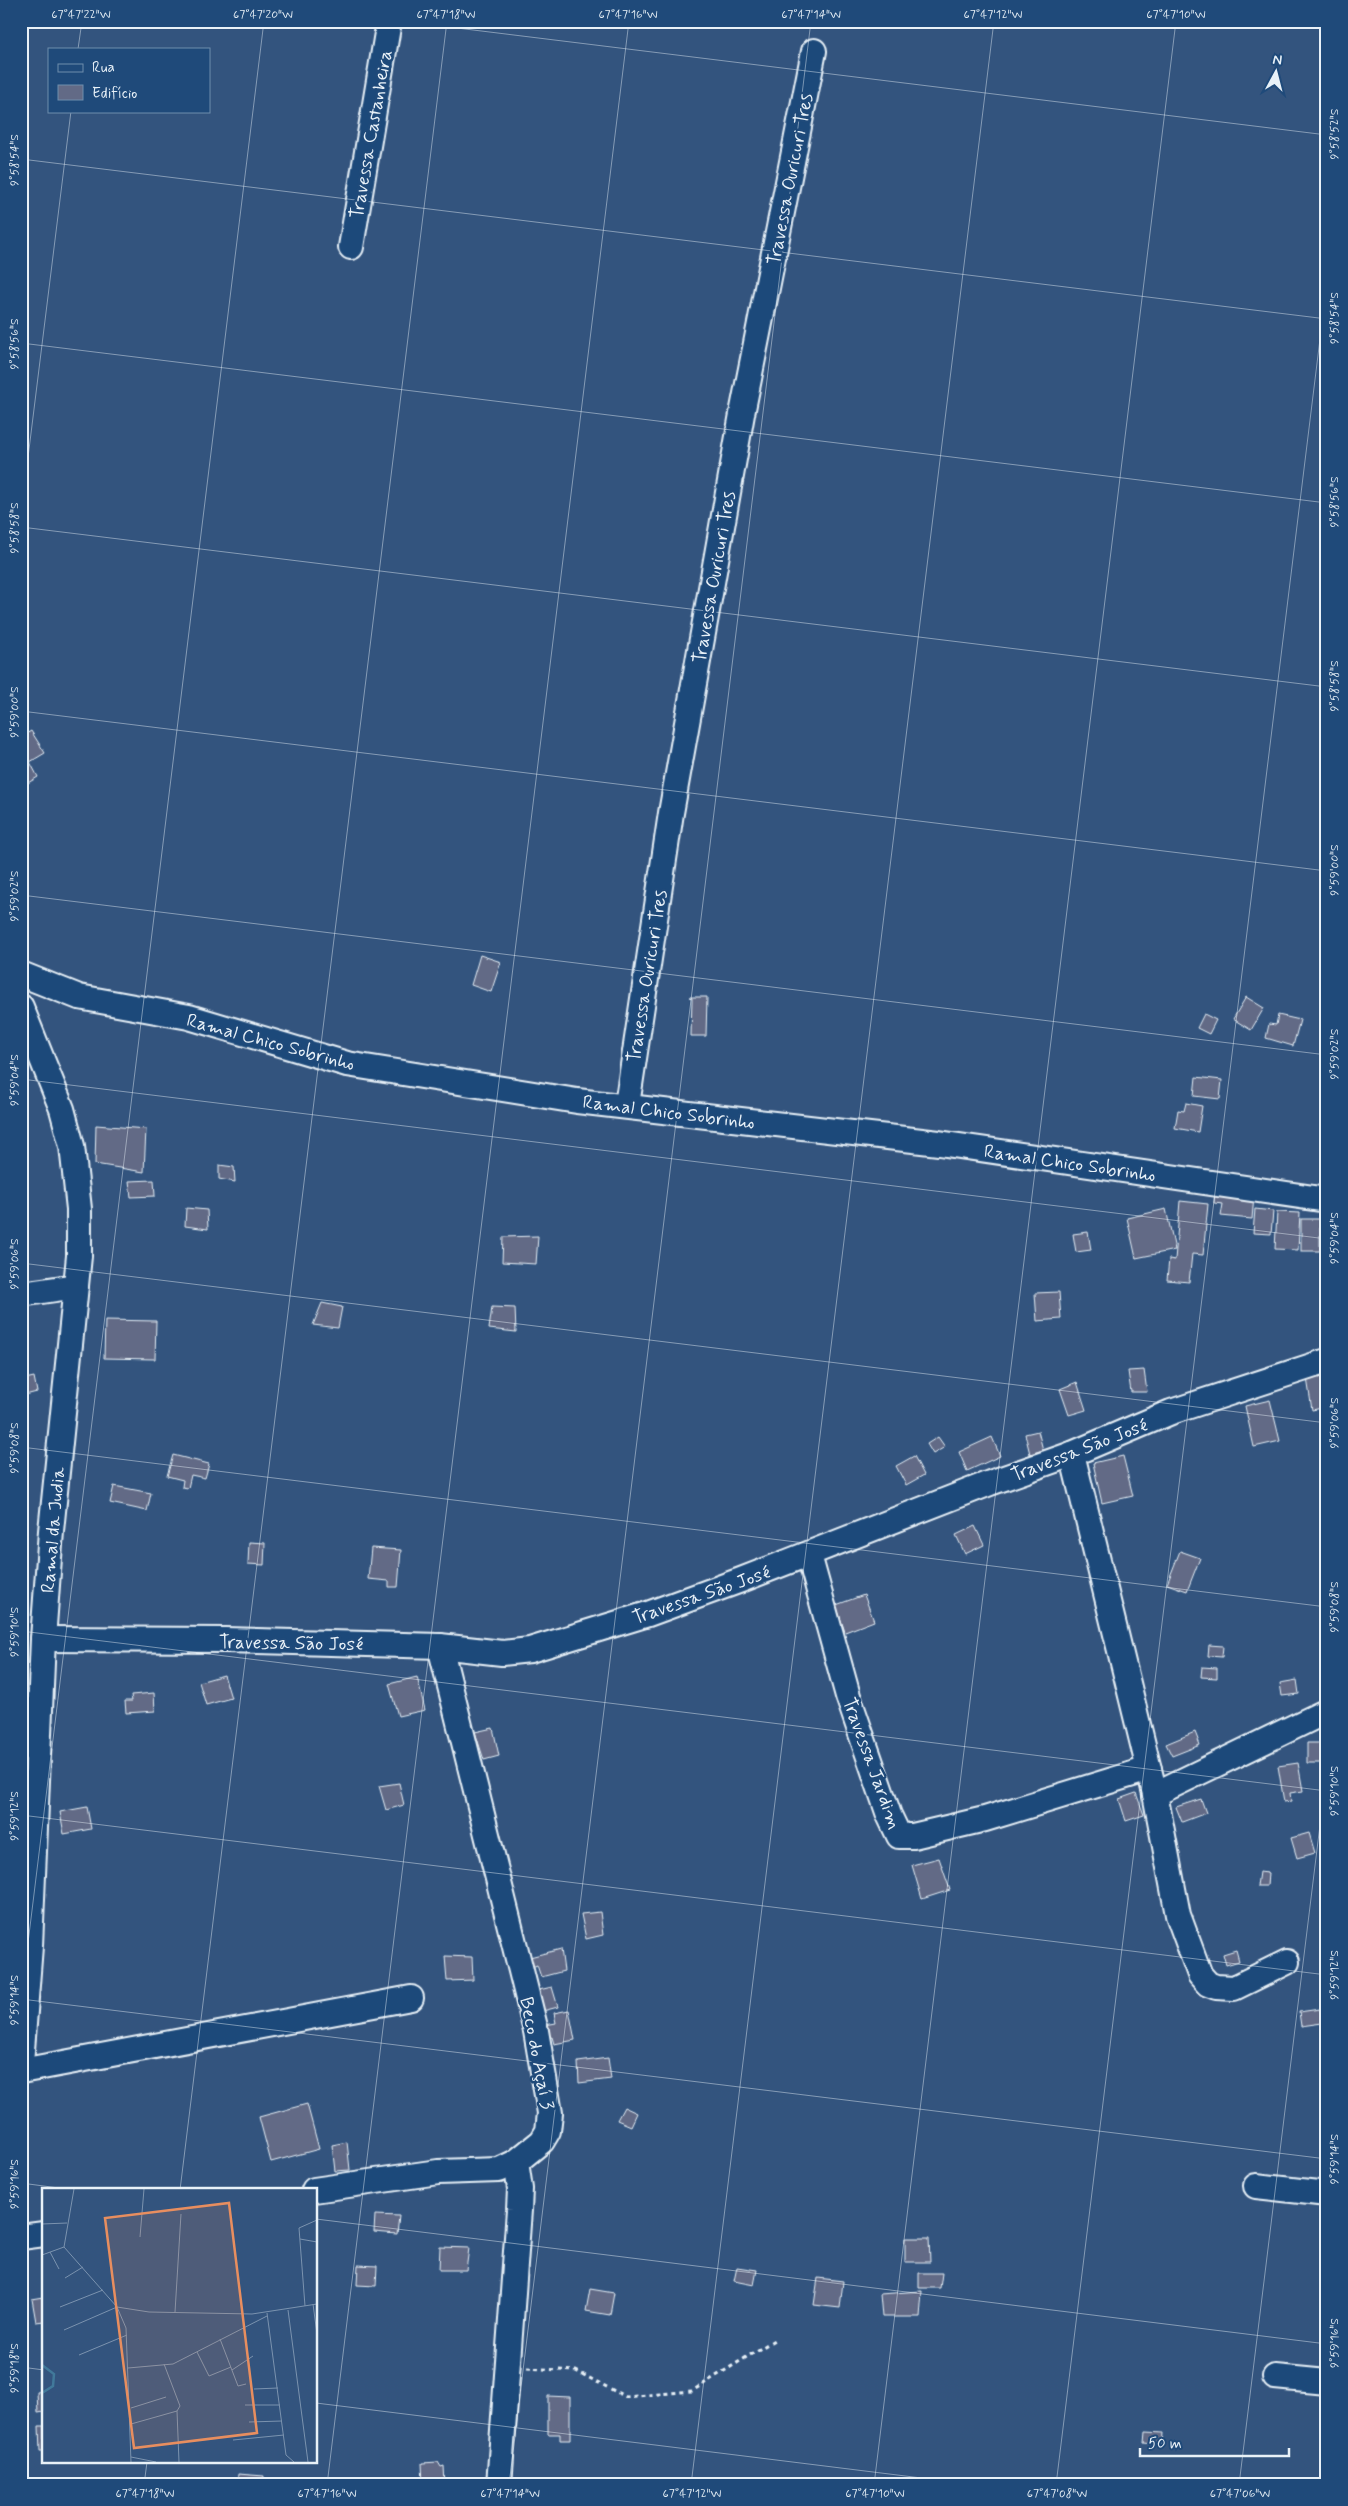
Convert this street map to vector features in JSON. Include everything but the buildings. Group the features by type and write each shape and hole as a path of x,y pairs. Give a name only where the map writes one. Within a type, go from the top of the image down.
{"street":[{"name":"Travessa Castanheira","path":"351,247 389,21"},
{"name":"Travessa Ouricuri Tres","path":"627,1106 671,813 742,414 814,51"},
{"name":"Ramal Chico Sobrinho","path":"21,974 79,997 189,1017 347,1064 577,1101 939,1143 1327,1200"},
{"name":"Ramal da Judia","path":"21,1007 62,1109 72,1146 79,1209 76,1286 51,1531 43,1639 30,1946 21,2063"},
{"path":"21,1294 76,1286"},
{"name":"Travessa São José","path":"43,1639 225,1640 440,1646 502,1653 530,1650 648,1614 809,1556 990,1483 1072,1454 1171,1412 1327,1360"},
{"path":"1072,1454 1155,1794 1178,1914 1200,1975 1208,1984 1226,1989 1234,1988 1286,1962"},
{"name":"Travessa Jardim","path":"809,1556 848,1696 889,1815 899,1836 913,1836 985,1819 1149,1769"},
{"name":"Beco do Açaí 3","path":"318,2189 438,2172 499,2170 516,2162 542,2141 548,2131 550,2113 536,2030 440,1646"},
{"path":"1155,1794 1327,1710"},
{"path":"21,2072 411,1998"},
{"path":"499,2485 520,2210 520,2189 516,2162"},
{"path":"1256,2186 1327,2194"},
{"path":"21,2237 42,2234"},
{"path":"1275,2377 1327,2382"}],"path":[{"path":"509,2367 576,2371 626,2397 692,2391 774,2340"}]}
